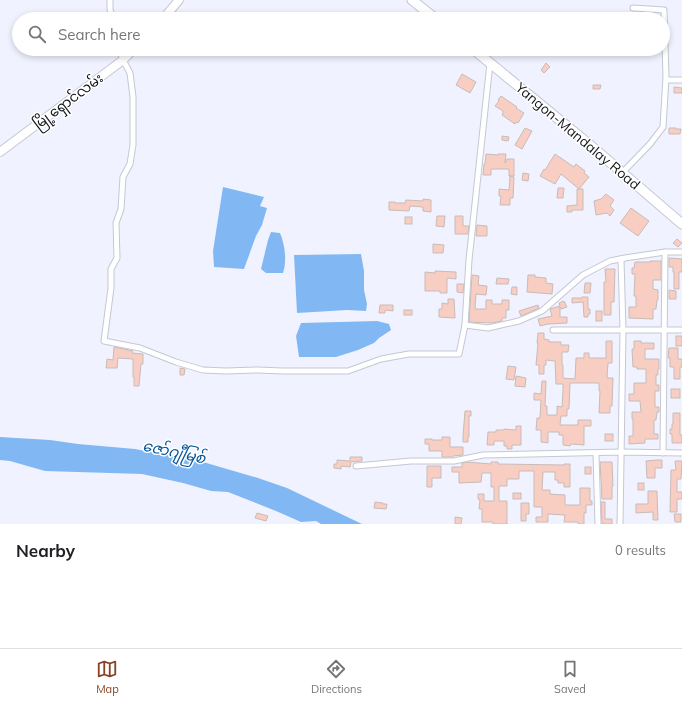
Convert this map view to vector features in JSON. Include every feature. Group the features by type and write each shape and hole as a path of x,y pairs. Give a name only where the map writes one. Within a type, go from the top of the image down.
{"highway":[{"path":"412,0 427,12"},
{"name":"Yangon-Mandalay Road","path":"482,56 682,224"}],"main road":[{"path":"169,12 179,0"},
{"name":"မြို့ရှောင်လမ်း","path":"0,152 127,56"}],"street":[{"path":"110,0 111,12"},
{"path":"633,8 664,10 664,12"},
{"path":"122,56 130,73 133,97 133,145 130,164 123,178 121,209 116,223 117,258 111,269 111,288 104,341 140,348 176,362 203,370 226,371 348,371 380,359 409,354 459,354 465,325 469,260 490,63"},
{"path":"622,173 650,144 663,127 666,80 665,56"},
{"path":"666,80 682,80"},
{"path":"465,325 488,328 519,321 542,311 583,275 610,261 664,252 682,252"},
{"path":"663,453 664,252"},
{"path":"620,259 623,331 620,524"},
{"path":"553,330 682,330"},
{"path":"356,466 411,461 454,461 483,455 596,454 621,452 682,453"},
{"path":"596,454 598,524"}],"water":[{"path":"223,187 264,197 260,206 267,208 262,225 256,236 244,269 214,267 213,251"},
{"path":"271,232 280,233 282,238 285,258 283,273 266,273 261,269"},
{"path":"361,254 364,271 364,290 367,304 366,311 347,310 297,313 294,255"},
{"path":"377,321 389,324 391,330 374,343 336,357 299,357 296,336 301,323"},
{"path":"0,437 50,440 135,449 203,462 287,488 362,524 321,524 316,521 301,522 228,492 211,491 142,474 45,471 10,461 0,460"}],"building":[{"path":"546,63 550,67 544,73 541,70"},
{"path":"462,74 476,82 470,93 456,85"},
{"path":"593,85 601,85 600,89 593,89"},
{"path":"674,87 682,88 682,93 674,93"},
{"path":"501,96 524,113 518,123 516,122 515,124 502,115 503,111 495,106"},
{"path":"525,128 532,131 522,149 515,145"},
{"path":"669,128 681,129 680,134 669,134"},
{"path":"502,136 509,137 508,141 502,140"},
{"path":"486,154 506,154 505,163 507,159 514,159 514,176 509,176 509,169 491,169 491,175 483,175"},
{"path":"555,154 574,167 576,164 585,171 584,173 589,177 579,189 561,174 555,184 540,176"},
{"path":"523,173 529,174 528,181 522,180"},
{"path":"510,176 514,177 513,198 510,198 510,205 500,205 501,196 499,196 499,189 509,190"},
{"path":"558,188 564,188 563,198 557,198"},
{"path":"577,189 583,189 583,210 572,210 572,212 567,212 567,206 577,205"},
{"path":"606,194 614,200 610,206 614,210 610,216 607,213 596,215 594,201 601,199"},
{"path":"423,199 431,200 431,212 423,211 423,207 410,206 409,211 389,210 389,202 405,203 406,200 423,201"},
{"path":"631,208 649,221 638,236 620,223"},
{"path":"437,216 445,216 444,227 436,226"},
{"path":"455,216 463,216 463,226 469,226 468,234 455,234"},
{"path":"405,217 412,217 412,224 405,224"},
{"path":"477,225 487,226 487,236 476,236"},
{"path":"677,239 682,243 678,247 673,243"},
{"path":"433,244 444,245 443,253 433,253"},
{"path":"669,258 682,259 682,272 679,272 679,289 674,289 674,272 673,267 669,267"},
{"path":"661,261 661,280 653,280 653,289 658,290 658,300 656,309 653,309 653,319 629,318 629,307 636,307 636,296 634,296 635,274 632,274 632,268 634,268 635,262"},
{"path":"605,269 615,269 614,302 611,302 611,315 604,315 604,282 606,282"},
{"path":"435,271 456,272 456,279 447,278 447,293 440,293 440,291 425,291 425,272 435,273"},
{"path":"472,275 479,276 478,285 487,286 486,295 476,294 475,309 486,309 486,300 492,300 492,304 502,304 502,300 509,300 509,310 506,310 506,318 502,318 502,321 492,323 469,322"},
{"path":"528,275 546,278 546,283 553,284 552,294 527,292"},
{"path":"497,278 509,279 508,284 496,284"},
{"path":"585,283 591,283 590,293 584,293"},
{"path":"457,284 464,284 463,293 457,292"},
{"path":"512,287 517,287 517,295 511,294"},
{"path":"669,290 676,291 676,299 669,299"},
{"path":"588,297 588,309 590,309 590,314 588,314 588,317 584,317 583,302 572,303 572,298"},
{"path":"448,299 454,299 455,318 439,317 439,309 442,309 442,303 448,304"},
{"path":"564,301 567,307 561,309 560,307 560,317 567,317 567,323 540,326 538,319 552,316 550,309 560,306 559,303"},
{"path":"380,305 393,305 393,311 385,310 385,313 379,313"},
{"path":"538,305 539,308 521,316 519,311"},
{"path":"404,310 412,310 412,315 404,315"},
{"path":"596,311 602,311 602,321 596,321"},
{"path":"538,333 544,333 544,339 549,340 549,342 561,342 561,345 569,345 568,352 562,352 563,378 575,379 576,358 584,358 584,353 589,353 589,358 606,358 606,341 612,341 612,363 608,363 607,378 613,378 612,406 610,406 610,413 599,413 599,383 570,383 569,409 567,409 567,416 561,416 560,425 578,425 578,420 591,420 591,426 584,426 584,445 563,445 563,435 559,435 559,432 548,432 548,443 541,442 541,430 536,430 537,418 540,418 541,400 534,400 534,393 541,394 542,381 546,381 545,406 547,406 547,415 557,415 557,406 562,407 563,390 563,384 556,384 555,361 546,360 546,365 544,365 544,374 539,374 539,365 536,365"},
{"path":"676,336 682,336 682,346 676,346"},
{"path":"634,341 641,341 641,343 654,343 654,349 645,349 645,359 659,359 656,385 659,385 659,391 655,391 655,407 659,407 659,412 657,412 656,420 654,420 654,434 658,434 658,439 645,439 645,443 629,444 629,436 633,436 632,412 641,412 640,401 629,401 629,394 634,394 634,383 646,383 646,369 637,369 637,367 633,367 632,349 634,349"},
{"path":"114,347 133,351 132,353 143,354 143,364 141,364 139,386 134,386 133,359 118,358 117,368 106,368 107,359 113,360"},
{"path":"669,348 678,348 678,359 682,359 680,379 674,379 674,367 670,367 670,358 668,358"},
{"path":"508,366 516,367 514,380 506,379"},
{"path":"180,368 185,369 184,375 180,375"},
{"path":"516,376 526,378 525,387 515,386"},
{"path":"671,389 680,389 680,398 671,398"},
{"path":"465,411 471,411 471,416 469,416 468,442 463,442"},
{"path":"673,413 680,413 680,435 682,435 682,443 672,443 672,434 670,434 670,429 672,429 673,424"},
{"path":"516,426 521,426 521,445 512,445 512,449 507,449 507,446 504,446 504,441 494,441 494,445 487,445 488,432 496,432 496,430 504,429 516,430"},
{"path":"605,434 613,434 613,441 605,441"},
{"path":"442,437 450,437 450,447 463,447 463,455 442,457 442,451 429,451 429,444 425,444 425,439 442,440"},
{"path":"350,457 362,457 362,461 351,462 350,467 341,466 341,469 334,468 334,464 337,464 337,460 350,461"},
{"path":"662,460 662,468 655,468 655,478 647,478 646,461"},
{"path":"675,461 682,461 681,479 677,479 677,492 682,492 682,499 677,499 677,512 670,512 671,470 676,470"},
{"path":"491,462 498,462 498,464 570,464 570,487 564,487 564,483 558,483 558,480 555,480 555,472 543,472 542,490 550,490 550,494 565,495 565,505 580,505 580,488 590,488 590,501 592,501 592,505 586,505 584,524 578,524 578,522 564,522 565,515 548,514 548,522 536,522 536,517 542,517 542,507 534,507 534,471 519,471 519,479 507,479 507,486 499,486 499,501 507,501 507,524 482,522 482,509 479,509 480,500 478,499 478,494 484,494 484,501 494,501 494,487 491,487 491,473 482,473 481,482 459,483 459,472 452,472 452,467 462,467 462,463 491,464"},
{"path":"600,462 612,462 612,499 602,499"},
{"path":"427,466 441,466 441,478 432,478 432,487 427,487"},
{"path":"585,467 591,467 591,474 585,474"},
{"path":"638,483 644,483 644,490 638,490"},
{"path":"648,491 657,491 658,520 653,520 653,512 636,513 636,504 648,504"},
{"path":"513,493 521,493 521,499 513,499"},
{"path":"375,502 387,504 386,509 374,508"},
{"path":"601,502 605,502 605,519 612,519 612,524 602,524"},
{"path":"521,503 529,503 529,514 526,514 526,521 521,521"},
{"path":"257,513 268,516 266,521 255,518"},
{"path":"674,514 681,514 681,522 675,522"},
{"path":"455,517 462,518 461,524 455,524"}],"water label":[{"name":"ဇော်ဂျီမြစ်","path":"174,452"}]}
